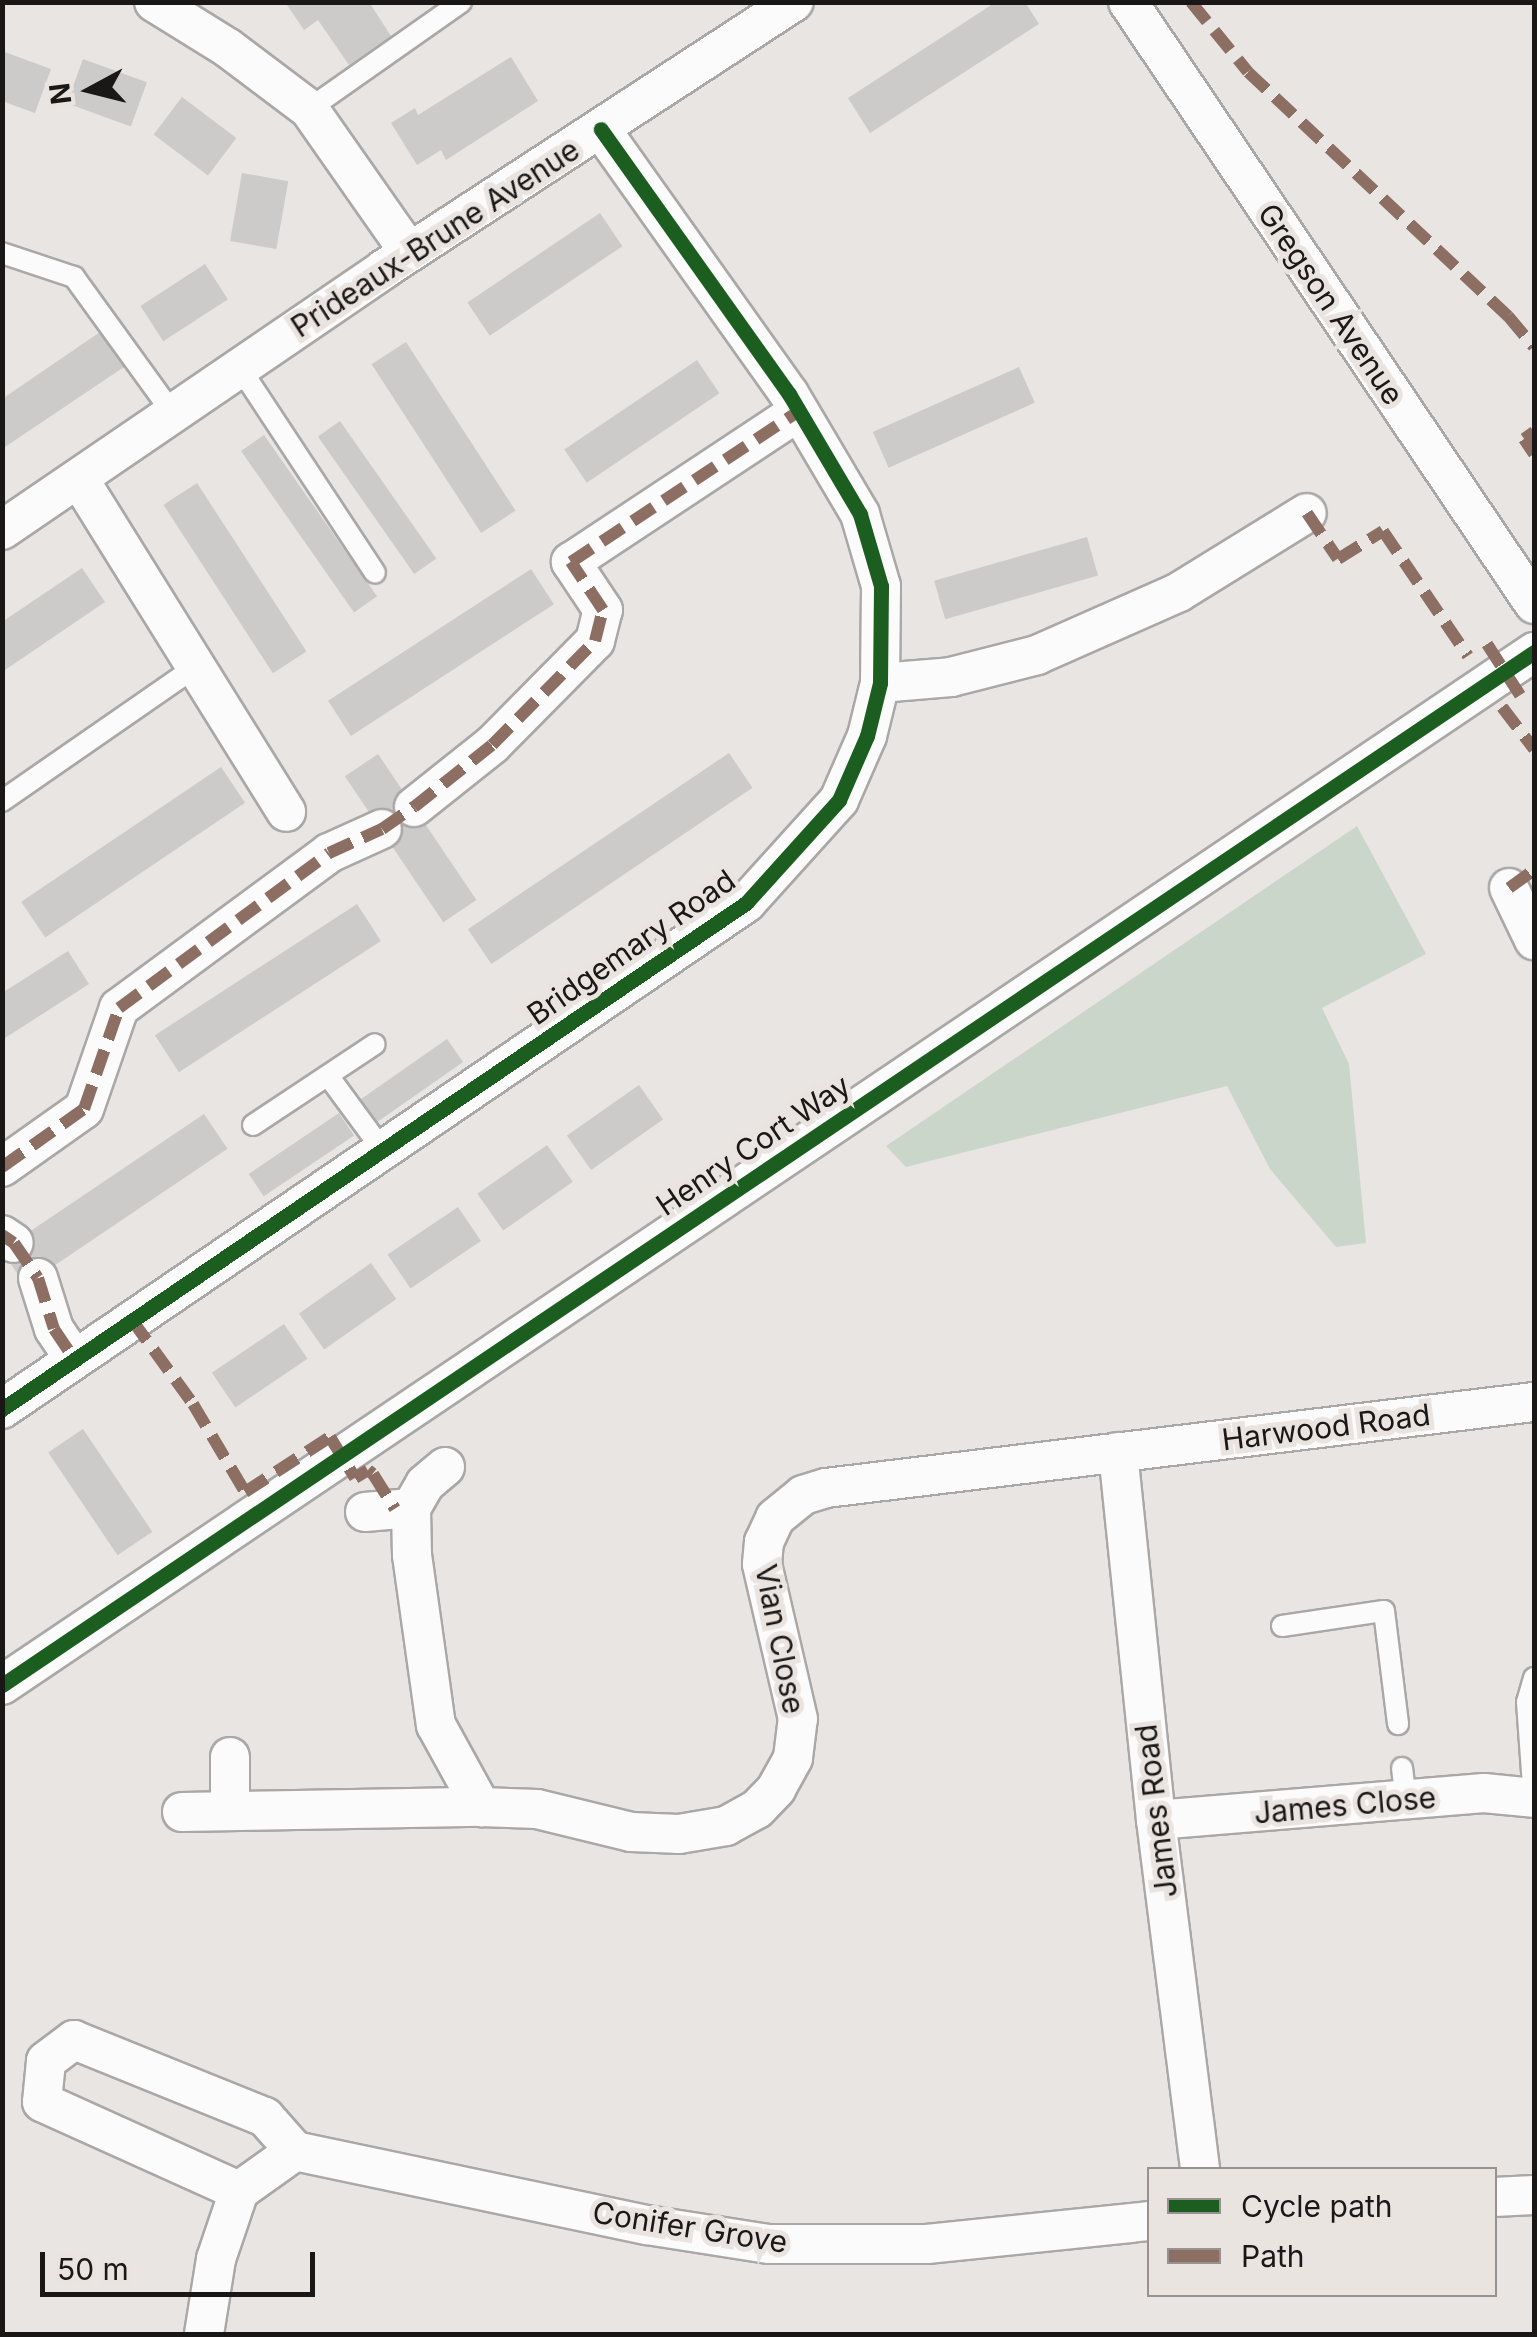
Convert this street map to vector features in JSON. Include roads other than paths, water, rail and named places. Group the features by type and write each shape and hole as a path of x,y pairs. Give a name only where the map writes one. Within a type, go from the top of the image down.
{"street":[{"path":"154,2 228,48 309,109 409,252"},
{"name":"Prideaux-Brune Avenue","path":"2,530 409,252 794,2"},
{"name":"Gregson Avenue","path":"1128,2 1534,604"},
{"name":"Bridgemary Road","path":"2,1408 746,903 839,800 867,736 880,683 881,586 860,514 799,410 600,129"},
{"path":"414,806 492,745 595,641 603,610 572,562 799,410"},
{"path":"79,480 286,812"},
{"path":"880,683 952,676 1037,655 1180,592 1306,513"},
{"name":"Henry Cort Way","path":"2,1685 1534,652"},
{"path":"2,1167 84,1108 119,1008 329,852 382,829"},
{"path":"1509,888 1534,940"},
{"path":"38,1278 54,1329 74,1359"},
{"name":"Harwood Road","path":"1118,1452 1534,1402"},
{"name":"Vian Close","path":"182,1812 481,1806 537,1810 631,1832 679,1834 726,1826 757,1810 776,1789 792,1758 798,1720 762,1564 764,1542 775,1518 803,1495 826,1488 1118,1452"},
{"name":"James Road","path":"1118,1452 1156,1820 1200,2167"},
{"path":"445,1467 425,1484 411,1508 412,1555 436,1725 481,1806"},
{"path":"366,1512 411,1508"},
{"path":"230,1756 230,1812"},
{"name":"James Close","path":"1156,1820 1404,1784 1534,1798"},
{"path":"204,2334 216,2259 239,2191 295,2150 265,2117 74,2040 46,2061 42,2102 239,2191"},
{"name":"Conifer Grove","path":"295,2150 647,2225 769,2244 927,2244 1147,2221"},
{"path":"1497,2197 1534,2195"}],"lane":[{"path":"309,109 461,2"},
{"path":"2,253 74,277 173,414"},
{"path":"240,368 375,573"},
{"path":"2,801 196,666"},
{"path":"253,1125 376,1044"},
{"path":"329,1077 384,1152"},
{"path":"1282,1626 1384,1611 1398,1724"},
{"path":"1534,1678 1527,1702 1534,1798"}]}
